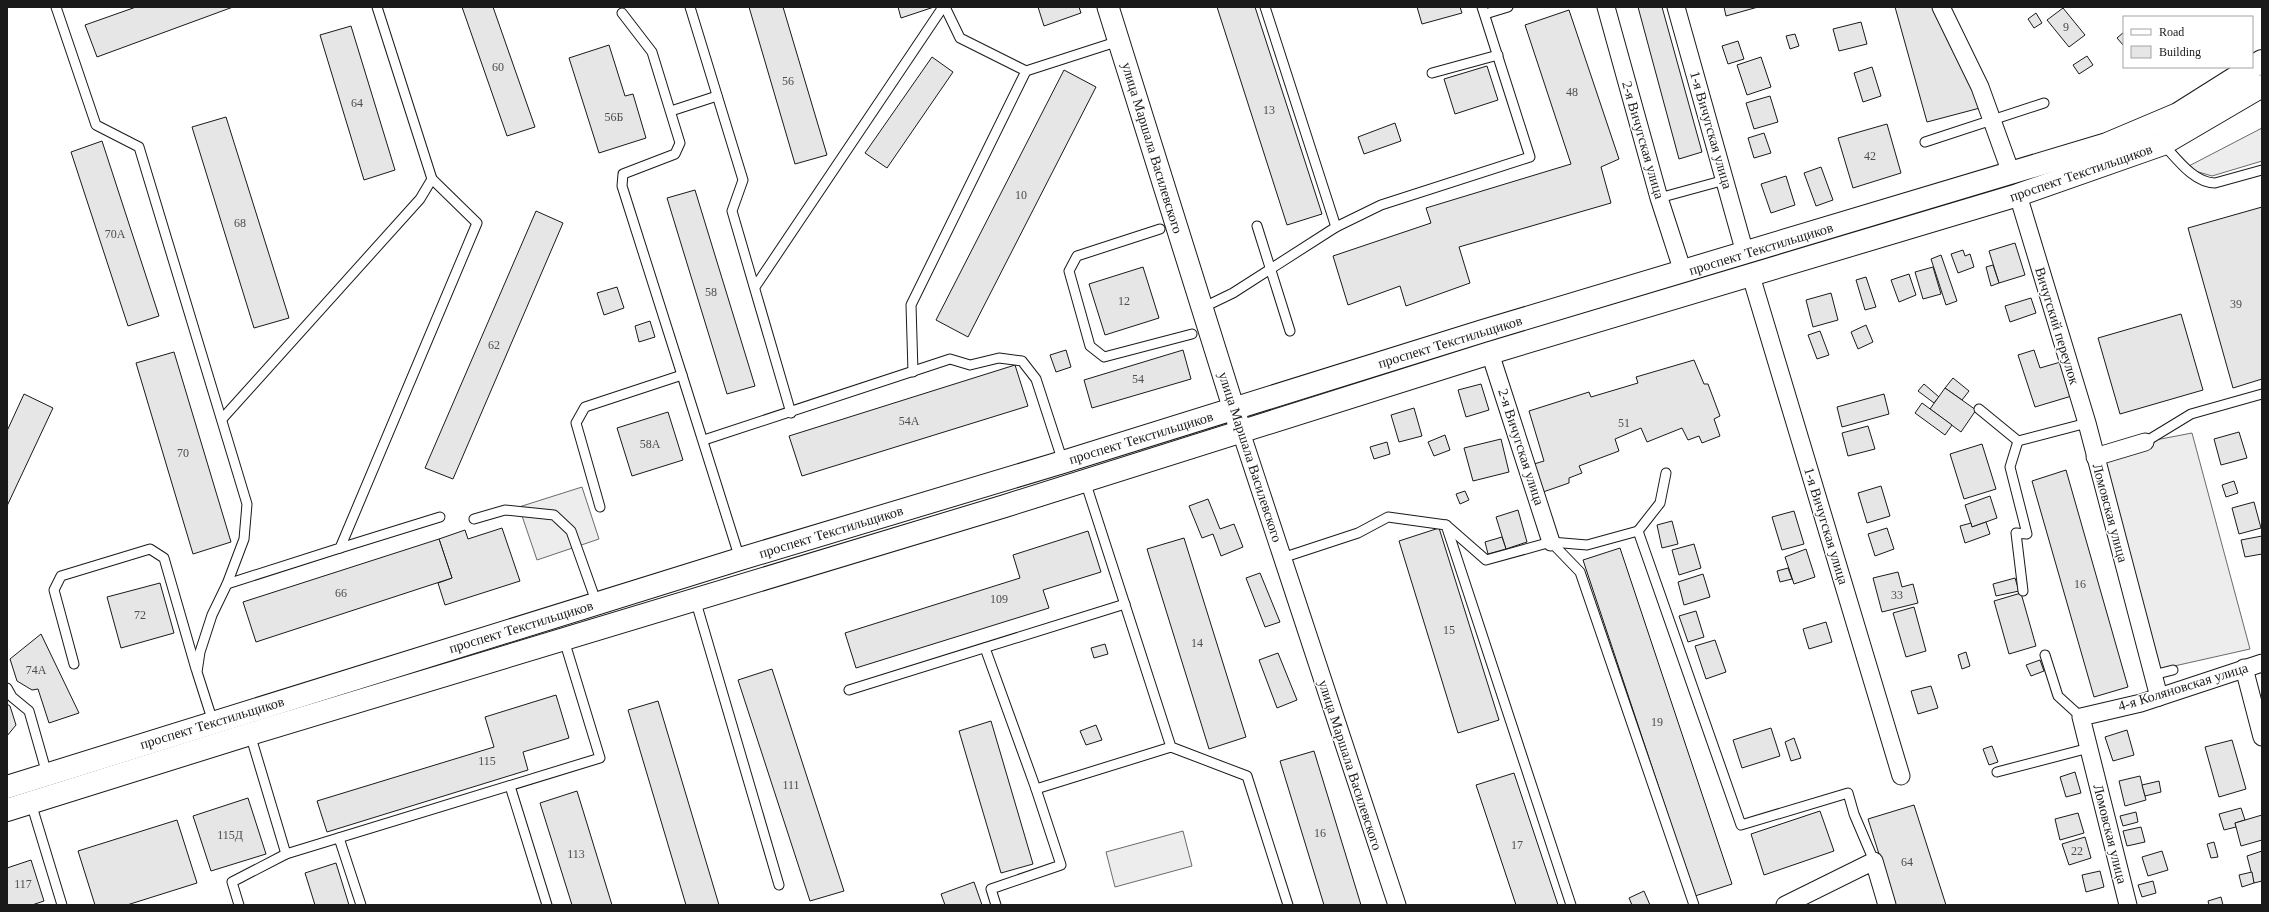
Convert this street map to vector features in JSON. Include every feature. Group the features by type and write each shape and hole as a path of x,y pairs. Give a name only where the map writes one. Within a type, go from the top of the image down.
{"main road":[{"name":"проспект Текстильщиков","path":"2253,67 2262,61"},
{"name":"проспект Текстильщиков","path":"7,787 740,559 1063,462 1483,331 2107,144 2178,114 2251,68"},
{"name":"проспект Текстильщиков","path":"7,810 250,734 1085,481 1490,353 2018,196 2163,144 2262,86"}],"street":[{"name":"улица Маршала Василевского","path":"1108,7 1233,409 1396,905"},
{"name":"2-я Вичугская улица","path":"1606,7 1659,198 1683,272"},
{"name":"1-я Вичугская улица","path":"1676,7 1745,253"},
{"path":"1942,7 1993,120 2011,173"},
{"name":"Вичугский переулок","path":"2018,196 2087,423 2095,457"},
{"path":"1745,253 1751,276"},
{"name":"1-я Вичугская улица","path":"1751,276 1901,776"},
{"name":"2-я Вичугская улица","path":"1490,353 1551,542"},
{"name":"Ломовская улица","path":"2145,442 2095,457 2159,697"},
{"name":"4-я Коляновская улица","path":"2081,717 2159,697 2262,663"},
{"path":"2244,668 2262,737"},
{"name":"Ломовская улица","path":"2081,717 2128,905"},
{"path":"1785,905 1874,862 1887,905"}],"lane":[{"path":"56,7 96,125 139,147 222,419 246,504 244,539 227,584 212,615 200,652 197,672"},
{"path":"340,548 477,223 432,179 377,7"},
{"path":"690,7 743,180 732,210 791,413"},
{"path":"755,287 944,7 960,38 1026,71 1119,41"},
{"path":"1265,7 1336,227"},
{"path":"1202,308 1233,293 1336,227 1381,205 1530,157 1483,11 1508,7"},
{"path":"622,13 652,52 680,143 675,154 623,174 622,186 704,440 740,559"},
{"path":"1432,73 1498,55"},
{"path":"913,372 911,305 1026,71"},
{"path":"671,111 717,96"},
{"path":"1925,142 2044,103"},
{"path":"2163,144 2196,177 2209,183 2215,184 2262,170"},
{"path":"222,419 420,199 432,179"},
{"path":"1659,198 1724,180"},
{"path":"1258,226 1290,331"},
{"path":"1160,229 1077,256 1069,271 1090,346 1104,357 1192,334"},
{"path":"704,440 791,413 950,359 970,365 999,358 1022,361 1036,379 1063,462"},
{"path":"600,507 576,423 585,407 682,375"},
{"name":"Ломовская улица","path":"2145,442 2191,414 2262,394"},
{"path":"1979,409 2018,440"},
{"path":"2018,440 2087,423"},
{"path":"2018,440 2010,467 2027,534 2016,533 2023,591"},
{"path":"1282,558 1358,533 1388,517 1446,524 1486,560 1551,542 1587,545 1638,531 1660,503 1666,472"},
{"path":"1085,481 1171,747"},
{"path":"474,519 504,510 554,515 571,531 597,604"},
{"path":"227,584 440,517"},
{"path":"1446,524 1571,905"},
{"path":"1638,531 1741,825 1848,793 1854,814 1874,862"},
{"path":"1551,542 1580,572 1694,905"},
{"path":"74,664 54,590 61,576 150,549 164,558 213,722"},
{"path":"695,600 779,885"},
{"path":"849,690 1125,604"},
{"path":"239,905 232,882 286,854 600,758 564,640"},
{"path":"984,648 1036,789 1062,865 991,889 996,905"},
{"path":"2045,655 2058,696 2081,717"},
{"path":"2153,676 2173,670"},
{"path":"7,688 12,697 29,711 47,774"},
{"path":"250,734 286,854"},
{"path":"1036,789 1171,747 1247,776 1288,905"},
{"path":"1997,772 2089,748"},
{"path":"510,786 547,905"},
{"path":"31,803 62,905"},
{"path":"339,838 361,905"}],"shaded area":[{"path":"2262,128 2262,161 2212,176 2185,168"},
{"path":"2192,433 2250,649 2152,671 2095,457 2145,442"},
{"path":"582,487 599,539 537,560 519,507"},
{"path":"1183,831 1192,866 1115,887 1106,852"}],"building":[{"path":"136,7 233,7 97,57 85,25"},
{"path":"462,7 493,7 535,127 507,136"},
{"path":"749,7 783,7 827,155 795,164"},
{"path":"898,7 934,7 901,18"},
{"path":"1038,7 1079,7 1081,13 1044,26"},
{"path":"1217,7 1255,7 1322,214 1287,225"},
{"path":"1417,7 1460,7 1462,13 1422,24"},
{"path":"1638,7 1662,7 1702,152 1679,159"},
{"path":"1724,7 1758,7 1726,16"},
{"path":"1895,7 1935,7 1942,29 1950,27 1969,66 1980,108 1927,122"},
{"path":"2063,8 2085,35 2069,47 2047,20"},
{"path":"1569,10 1619,159 1601,167 1611,203 1459,247 1470,283 1406,306 1400,286 1348,305 1333,256 1431,223 1426,208 1571,164 1525,25"},
{"path":"2036,13 2042,23 2034,28 2028,19"},
{"path":"1861,22 1867,44 1839,51 1833,29"},
{"path":"351,26 395,170 364,180 320,35"},
{"path":"2123,33 2123,45 2117,38"},
{"path":"1795,34 1799,46 1790,49 1786,36"},
{"path":"1738,41 1744,59 1728,64 1722,46"},
{"path":"609,45 625,96 633,94 646,138 599,153 569,58"},
{"path":"2087,56 2093,65 2079,74 2073,65"},
{"path":"932,57 953,72 887,168 865,153"},
{"path":"1761,57 1771,87 1747,95 1737,65"},
{"path":"1487,66 1498,100 1455,114 1444,79"},
{"path":"1872,67 1881,96 1863,102 1854,73"},
{"path":"1064,70 1096,87 968,337 936,320"},
{"path":"1770,96 1778,122 1754,129 1746,103"},
{"path":"226,117 289,318 254,328 192,127"},
{"path":"1395,123 1401,141 1364,154 1358,137"},
{"path":"1887,124 1901,173 1853,188 1838,138"},
{"path":"1764,133 1771,153 1754,158 1748,138"},
{"path":"102,141 159,316 128,326 71,152"},
{"path":"1821,167 1833,200 1816,206 1804,173"},
{"path":"1786,176 1795,205 1771,213 1761,184"},
{"path":"695,190 755,386 727,394 667,198"},
{"path":"2262,207 2262,379 2233,388 2188,228"},
{"path":"536,211 563,223 453,479 425,468"},
{"path":"2015,243 2025,275 1999,283 1989,251"},
{"path":"1963,250 1965,256 1970,254 1974,267 1958,273 1951,254"},
{"path":"1941,255 1957,301 1946,305 1931,259"},
{"path":"1993,265 1999,283 1991,286 1986,267"},
{"path":"1143,267 1159,318 1105,335 1089,284"},
{"path":"1933,267 1941,294 1923,299 1915,272"},
{"path":"1909,274 1916,295 1899,302 1891,280"},
{"path":"1866,277 1876,307 1865,310 1856,280"},
{"path":"617,287 624,308 604,315 597,293"},
{"path":"1831,293 1838,320 1813,327 1806,300"},
{"path":"2031,298 2036,313 2010,322 2005,306"},
{"path":"2181,314 2203,390 2120,414 2098,338"},
{"path":"650,321 655,337 639,342 635,326"},
{"path":"1866,325 1873,342 1858,349 1851,332"},
{"path":"1820,331 1829,355 1817,359 1808,335"},
{"path":"1066,350 1071,367 1056,372 1050,355"},
{"path":"1183,350 1191,379 1092,408 1084,380"},
{"path":"2034,350 2040,368 2064,361 2075,395 2035,407 2018,355"},
{"path":"174,352 231,542 193,554 136,363"},
{"path":"1694,360 1704,384 1708,384 1720,416 1714,419 1720,436 1702,443 1699,436 1688,440 1682,428 1647,442 1641,428 1615,439 1619,451 1579,466 1582,473 1569,478 1569,483 1543,492 1534,464 1544,461 1529,411 1589,392 1591,397 1638,383 1636,377"},
{"path":"1015,365 1028,406 802,476 789,436"},
{"path":"1953,378 1969,391 1962,400 1945,388"},
{"path":"1481,384 1489,410 1466,417 1458,390"},
{"path":"1924,384 1939,397 1934,403 1918,391"},
{"path":"1945,388 1976,410 1961,432 1930,409"},
{"path":"24,394 53,408 7,506 7,431"},
{"path":"1884,394 1889,414 1842,427 1837,407"},
{"path":"1922,403 1952,425 1945,435 1915,413"},
{"path":"1414,408 1422,436 1399,442 1391,415"},
{"path":"668,412 683,460 632,476 617,428"},
{"path":"1868,426 1875,449 1848,456 1842,433"},
{"path":"2239,432 2247,458 2221,465 2214,439"},
{"path":"1445,435 1450,450 1434,456 1428,442"},
{"path":"1501,439 1509,472 1473,481 1464,448"},
{"path":"1387,442 1390,454 1374,459 1370,447"},
{"path":"1982,444 1996,489 1964,499 1950,454"},
{"path":"2066,470 2128,687 2094,697 2032,481"},
{"path":"2234,481 2238,493 2226,497 2222,485"},
{"path":"1881,486 1890,516 1867,523 1858,493"},
{"path":"1465,491 1469,500 1460,504 1456,494"},
{"path":"1990,496 1997,518 1972,527 1965,505"},
{"path":"1208,499 1220,529 1234,524 1243,547 1221,556 1213,534 1202,538 1189,506"},
{"path":"2254,502 2261,528 2239,534 2232,508"},
{"path":"1518,510 1527,542 1506,549 1496,517"},
{"path":"1794,511 1804,544 1782,550 1772,517"},
{"path":"1672,521 1678,544 1662,548 1657,525"},
{"path":"1986,522 1990,534 1965,543 1960,526 1971,523 1972,527"},
{"path":"502,528 520,581 445,605 438,583 452,578 439,539 465,530 468,539"},
{"path":"1439,528 1499,720 1458,733 1399,541"},
{"path":"1887,528 1894,549 1875,556 1868,534"},
{"path":"1088,531 1101,572 1043,590 1049,608 856,668 845,633 1020,578 1013,555"},
{"path":"2262,536 2262,554 2245,557 2241,540"},
{"path":"1502,537 1506,549 1488,554 1485,542"},
{"path":"1184,538 1246,737 1209,749 1147,549"},
{"path":"439,539 452,578 256,642 243,602"},
{"path":"1694,544 1701,568 1679,575 1672,550"},
{"path":"1620,548 1732,884 1695,896 1583,560"},
{"path":"1806,549 1815,577 1794,584 1785,557"},
{"path":"1788,568 1792,579 1780,582 1777,571"},
{"path":"1898,572 1902,587 1913,584 1918,603 1882,612 1873,578"},
{"path":"1260,573 1280,622 1265,627 1246,578"},
{"path":"1703,574 1710,597 1684,605 1678,582"},
{"path":"2015,578 2019,591 1996,596 1993,584"},
{"path":"160,583 174,633 121,648 107,597"},
{"path":"2021,593 2036,646 2009,654 1994,601"},
{"path":"1914,607 1926,651 1906,657 1893,613"},
{"path":"1696,611 1704,637 1688,642 1679,616"},
{"path":"1826,622 1832,642 1809,649 1803,629"},
{"path":"41,634 79,713 49,723 38,689 32,690 17,681 10,659"},
{"path":"1715,640 1726,672 1706,679 1695,646"},
{"path":"1105,644 1108,654 1094,658 1091,648"},
{"path":"1966,652 1970,666 1962,669 1958,655"},
{"path":"1278,653 1297,700 1277,708 1259,660"},
{"path":"2040,660 2044,671 2031,676 2026,665"},
{"path":"772,669 844,891 810,901 738,680"},
{"path":"1931,686 1938,708 1918,714 1911,691"},
{"path":"556,695 569,738 523,752 528,770 327,832 317,801 494,747 485,717"},
{"path":"658,701 719,905 686,905 628,710"},
{"path":"7,704 10,706 16,725 7,736"},
{"path":"991,721 1033,864 1001,873 959,731"},
{"path":"1096,725 1102,740 1086,745 1080,731"},
{"path":"1771,728 1780,756 1742,768 1733,740"},
{"path":"2127,730 2134,755 2113,761 2105,737"},
{"path":"1794,738 1801,758 1791,761 1785,742"},
{"path":"2232,740 2246,789 2219,797 2205,747"},
{"path":"1992,746 1998,762 1989,765 1983,749"},
{"path":"1314,751 1361,905 1324,905 1280,761"},
{"path":"2075,772 2081,793 2066,797 2060,777"},
{"path":"1514,773 1558,905 1516,905 1476,785"},
{"path":"2140,776 2146,800 2125,806 2119,781"},
{"path":"2159,781 2161,792 2145,796 2142,785"},
{"path":"577,791 612,905 572,905 540,803"},
{"path":"248,798 266,854 211,871 193,816"},
{"path":"1914,805 1946,905 1895,905 1868,819"},
{"path":"2241,808 2245,820 2235,823 2236,827 2224,830 2219,814"},
{"path":"1820,811 1834,851 1764,875 1751,834"},
{"path":"2136,812 2138,822 2123,826 2120,816"},
{"path":"2078,813 2084,833 2060,840 2055,819"},
{"path":"2262,815 2262,840 2241,846 2235,823"},
{"path":"177,820 197,883 127,905 95,905 78,851"},
{"path":"2141,827 2145,842 2127,846 2123,831"},
{"path":"2085,837 2091,858 2069,865 2062,844"},
{"path":"2214,842 2218,857 2211,858 2207,844"},
{"path":"2162,851 2168,870 2148,876 2142,857"},
{"path":"2262,851 2262,881 2254,883 2247,856"},
{"path":"31,860 44,901 32,905 7,905 7,868"},
{"path":"336,863 349,905 315,905 305,873"},
{"path":"2100,871 2104,887 2086,892 2082,875"},
{"path":"2252,872 2254,883 2242,887 2239,875"},
{"path":"2153,881 2156,893 2142,897 2138,885"},
{"path":"974,882 982,905 945,905 941,894"},
{"path":"1644,891 1650,905 1632,905 1629,898"},
{"path":"2221,897 2223,905 2209,905 2208,901"}]}
